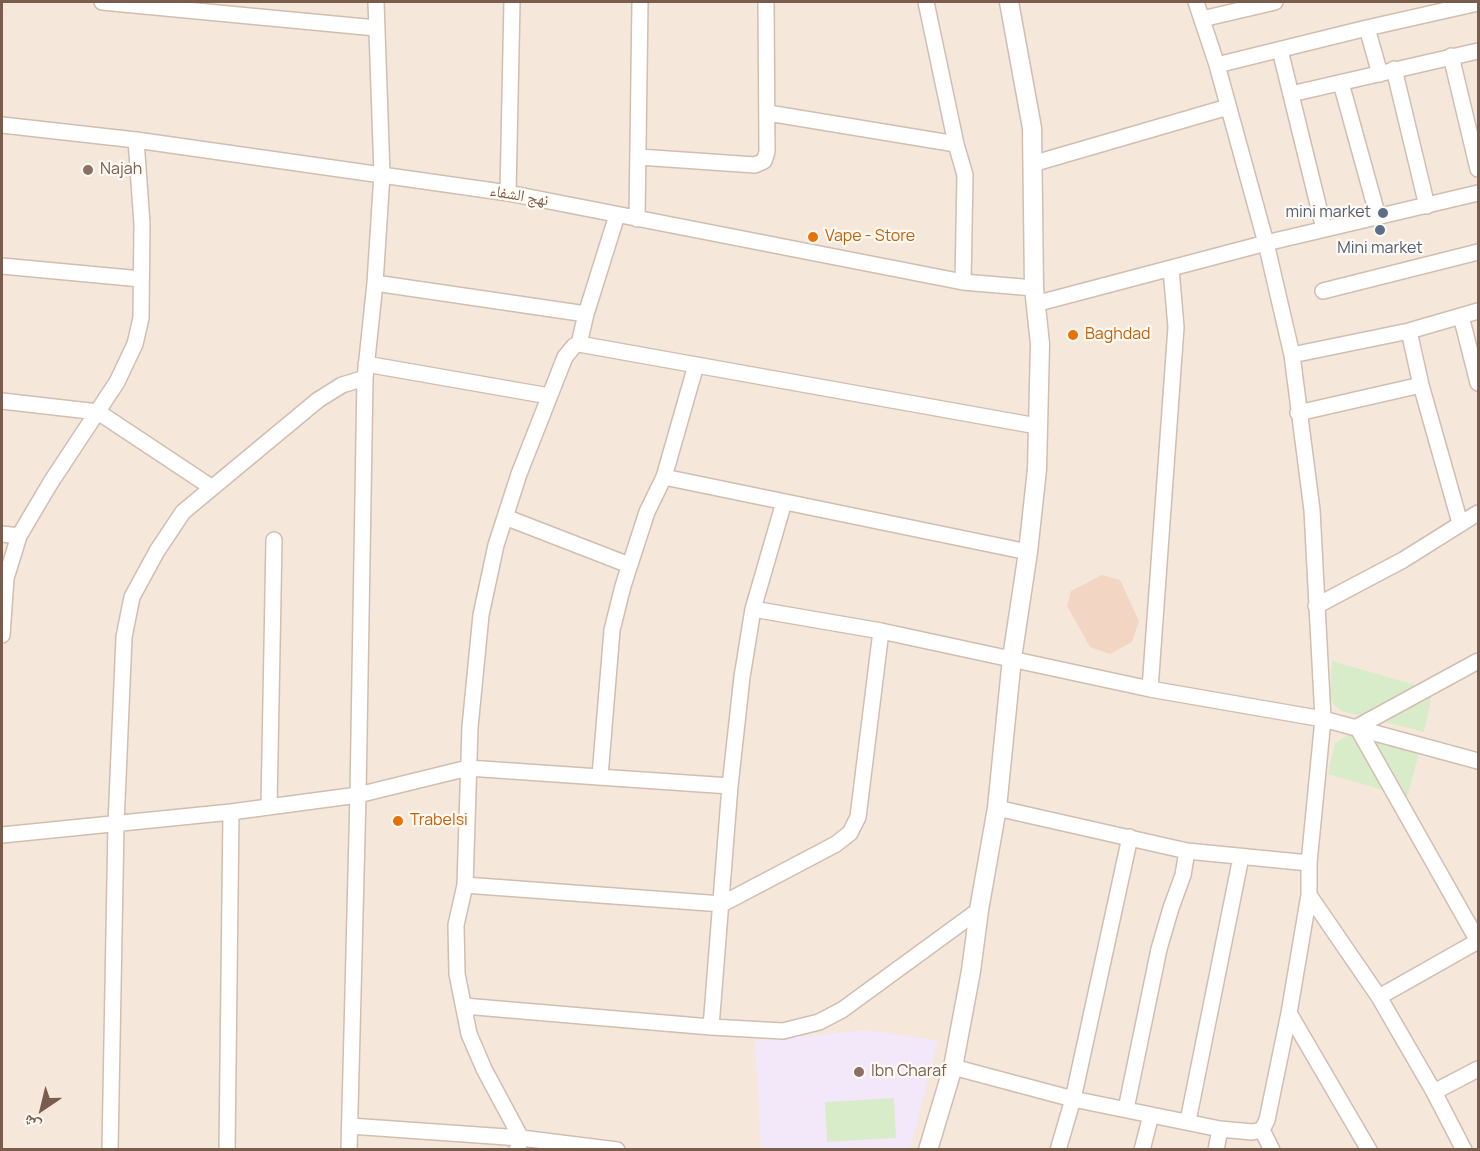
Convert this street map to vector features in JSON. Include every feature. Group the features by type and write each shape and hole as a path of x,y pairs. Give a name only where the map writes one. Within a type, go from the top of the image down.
{"street":[{"path":"102,2 376,28"},
{"path":"349,1149 365,370 375,283 381,174 376,2"},
{"path":"508,193 512,2"},
{"path":"637,219 640,2"},
{"path":"639,157 755,165 764,161 767,152 768,113 766,2"},
{"path":"926,2 956,144 966,175 963,282"},
{"path":"928,1149 953,1067 998,808 1012,658 1028,552 1036,469 1040,344 1035,296 1032,128 1009,2"},
{"path":"1196,2 1217,65 1266,243 1292,355 1311,510 1323,719 1308,895 1290,1013 1267,1120 1262,1130"},
{"path":"1202,19 1275,2"},
{"path":"1217,65 1479,3"},
{"path":"1367,28 1387,71 1427,206"},
{"path":"1280,50 1324,230"},
{"path":"1291,94 1479,51"},
{"path":"1451,56 1479,169"},
{"path":"1341,82 1378,217"},
{"path":"1032,164 1228,106"},
{"path":"768,113 956,144"},
{"name":"نهج الشفاء","path":"2,125 136,140 508,193 1035,296 1171,269 1266,243 1479,193"},
{"path":"2,635 6,578 19,536 51,482 117,381 135,344 141,318 142,224 136,140"},
{"path":"579,344 586,314 618,215"},
{"path":"1323,291 1479,252"},
{"path":"2,266 141,279"},
{"path":"1150,689 1176,327 1171,269"},
{"path":"375,283 586,314"},
{"path":"1292,355 1409,331 1479,311"},
{"path":"1461,316 1479,383"},
{"path":"1409,331 1421,385 1460,523"},
{"path":"519,1144 469,1034 457,974 456,925 465,885 470,727 481,615 496,545 565,357 574,346 579,344 1037,426"},
{"path":"600,776 612,630 647,512 664,477 696,365"},
{"path":"110,1149 116,824 124,638 132,597 157,551 183,512 211,487 318,400 365,370 549,396"},
{"path":"1298,413 1421,385"},
{"path":"2,401 98,412 211,487"},
{"path":"664,477 1028,552"},
{"path":"711,1026 730,786 742,677 753,609 784,502"},
{"path":"1316,606 1403,560 1479,513"},
{"path":"505,518 630,565"},
{"path":"2,534 19,536"},
{"path":"269,807 274,540"},
{"path":"753,609 1012,658 1150,689 1323,719 1479,761"},
{"path":"465,885 722,904 836,844 850,833 858,816 881,632"},
{"path":"1357,727 1479,661"},
{"path":"1357,727 1478,941 1379,997"},
{"path":"2,834 231,812 358,795 468,768 730,786"},
{"path":"998,808 1187,851 1309,863"},
{"path":"227,1149 231,812"},
{"path":"1058,1149 1073,1099 1130,837"},
{"path":"1126,1109 1159,949 1183,875 1187,851"},
{"path":"1188,1121 1241,857"},
{"path":"1308,895 1379,997 1464,1149"},
{"path":"464,1006 783,1031 819,1022 842,1010 979,910"},
{"path":"1290,1013 1369,1149"},
{"path":"953,1067 1073,1099 1151,1115 1220,1129 1252,1132 1262,1130"},
{"path":"1434,1092 1479,1069"},
{"path":"1142,1149 1151,1115"},
{"path":"350,1126 519,1144 617,1149"},
{"path":"1216,1149 1220,1129"},
{"path":"1262,1130 1272,1149"}],"shaded area":[{"path":"2,2 1478,2 1478,1149 2,1149"},
{"path":"867,1030 938,1041 912,1143 908,1149 761,1148 755,1041"}],"green space":[{"path":"1332,661 1433,690 1424,732 1342,711 1333,704 1330,696"},
{"path":"1350,734 1419,753 1407,797 1328,774 1335,743"},
{"path":"894,1098 896,1138 827,1142 825,1102"}],"building":[{"path":"1102,575 1120,580 1139,621 1132,642 1110,654 1090,647 1067,606 1071,591"}],"place":[{"name":"Najah","path":"88,170"},
{"name":"mini market","path":"1383,213"},
{"name":"Mini market","path":"1380,230"},
{"name":"Vape - Store","path":"813,237"},
{"name":"Baghdad","path":"1073,335"},
{"name":"Trabelsi","path":"398,821"},
{"name":"Ibn Charaf","path":"859,1072"}]}
